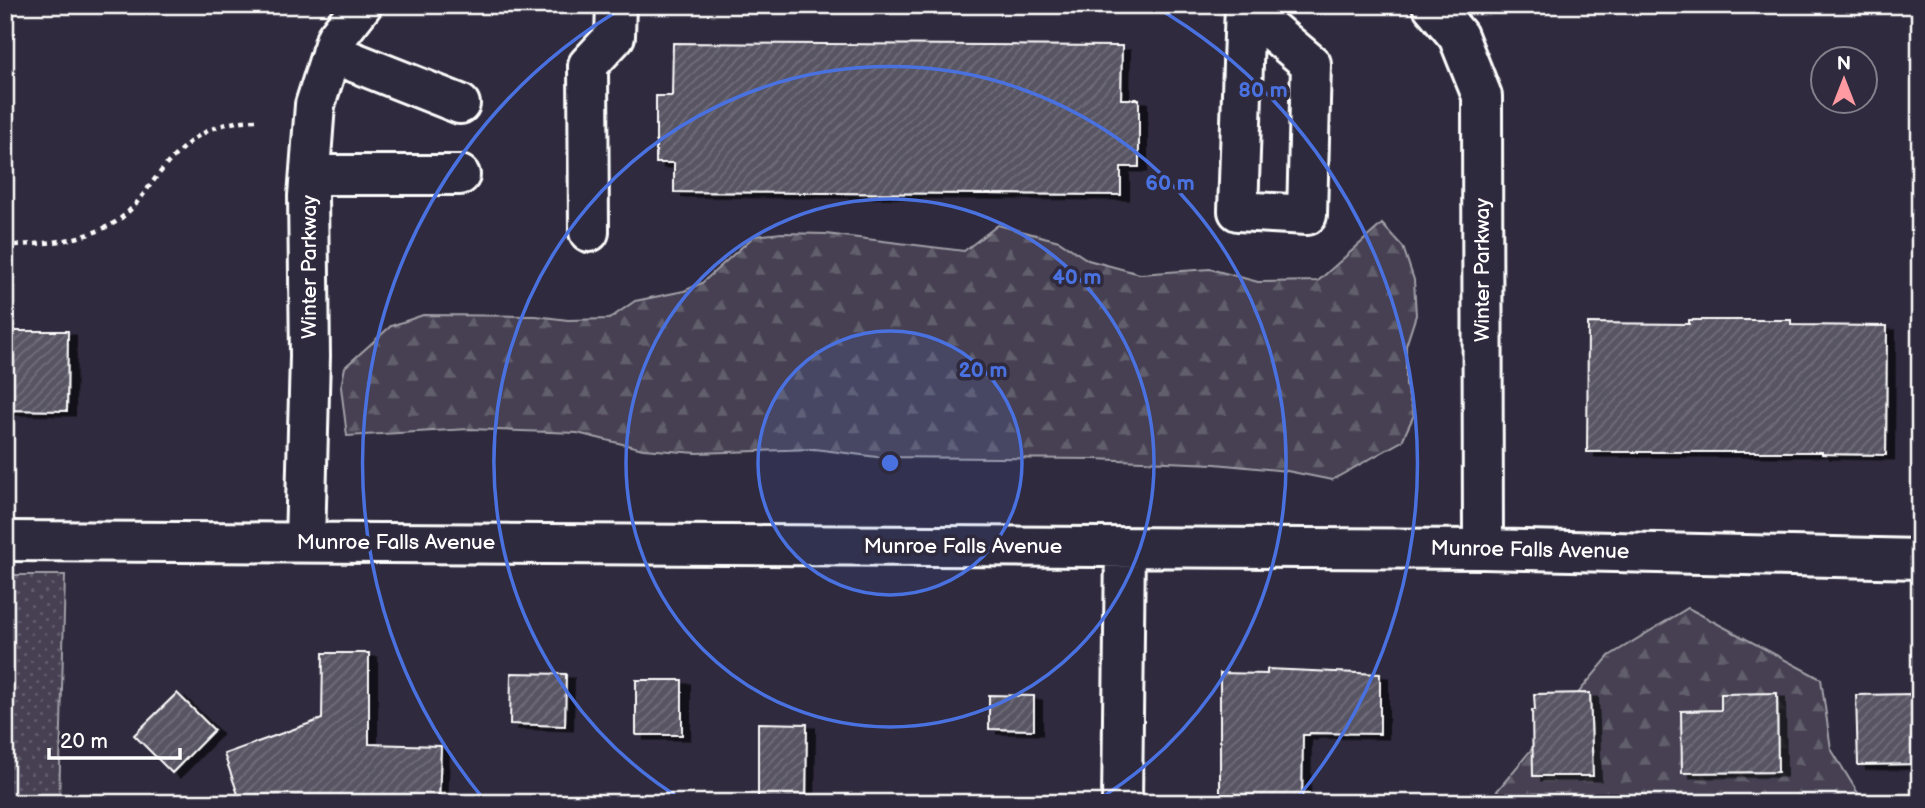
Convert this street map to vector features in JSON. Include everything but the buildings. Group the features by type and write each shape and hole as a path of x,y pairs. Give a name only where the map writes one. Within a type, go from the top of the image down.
{"street":[{"name":"Winter Parkway","path":"305,542 310,356 308,196 314,105 336,38 362,5"},
{"path":"589,232 588,65 615,36 616,5"},
{"name":"Winter Parkway","path":"1432,5 1458,36 1482,96 1483,549"},
{"path":"1245,7 1311,64 1307,215 1238,211 1245,7"},
{"path":"331,53 460,104"},
{"path":"310,175 460,175"},
{"name":"Munroe Falls Avenue","path":"5,541 1483,549 1920,559"},
{"path":"1122,803 1125,547"}],"path":[{"path":"5,245 84,238 117,222 142,197 176,152 216,126 239,120 256,120"}],"green space":[{"path":"1382,224 1403,247 1414,280 1416,315 1406,346 1406,386 1414,415 1402,441 1332,480 1287,471 1215,464 1094,459 877,457 815,449 697,453 643,449 577,433 469,429 347,436 341,387 345,367 391,326 423,315 609,319 635,301 684,291 702,283 754,236 782,233 826,234 964,251 998,225 1059,241 1088,260 1140,274 1210,269 1258,282 1318,281"},
{"path":"5,575 65,575 59,803 5,803"},
{"path":"1688,608 1821,679 1831,749 1864,803 1487,803 1609,656"}]}
